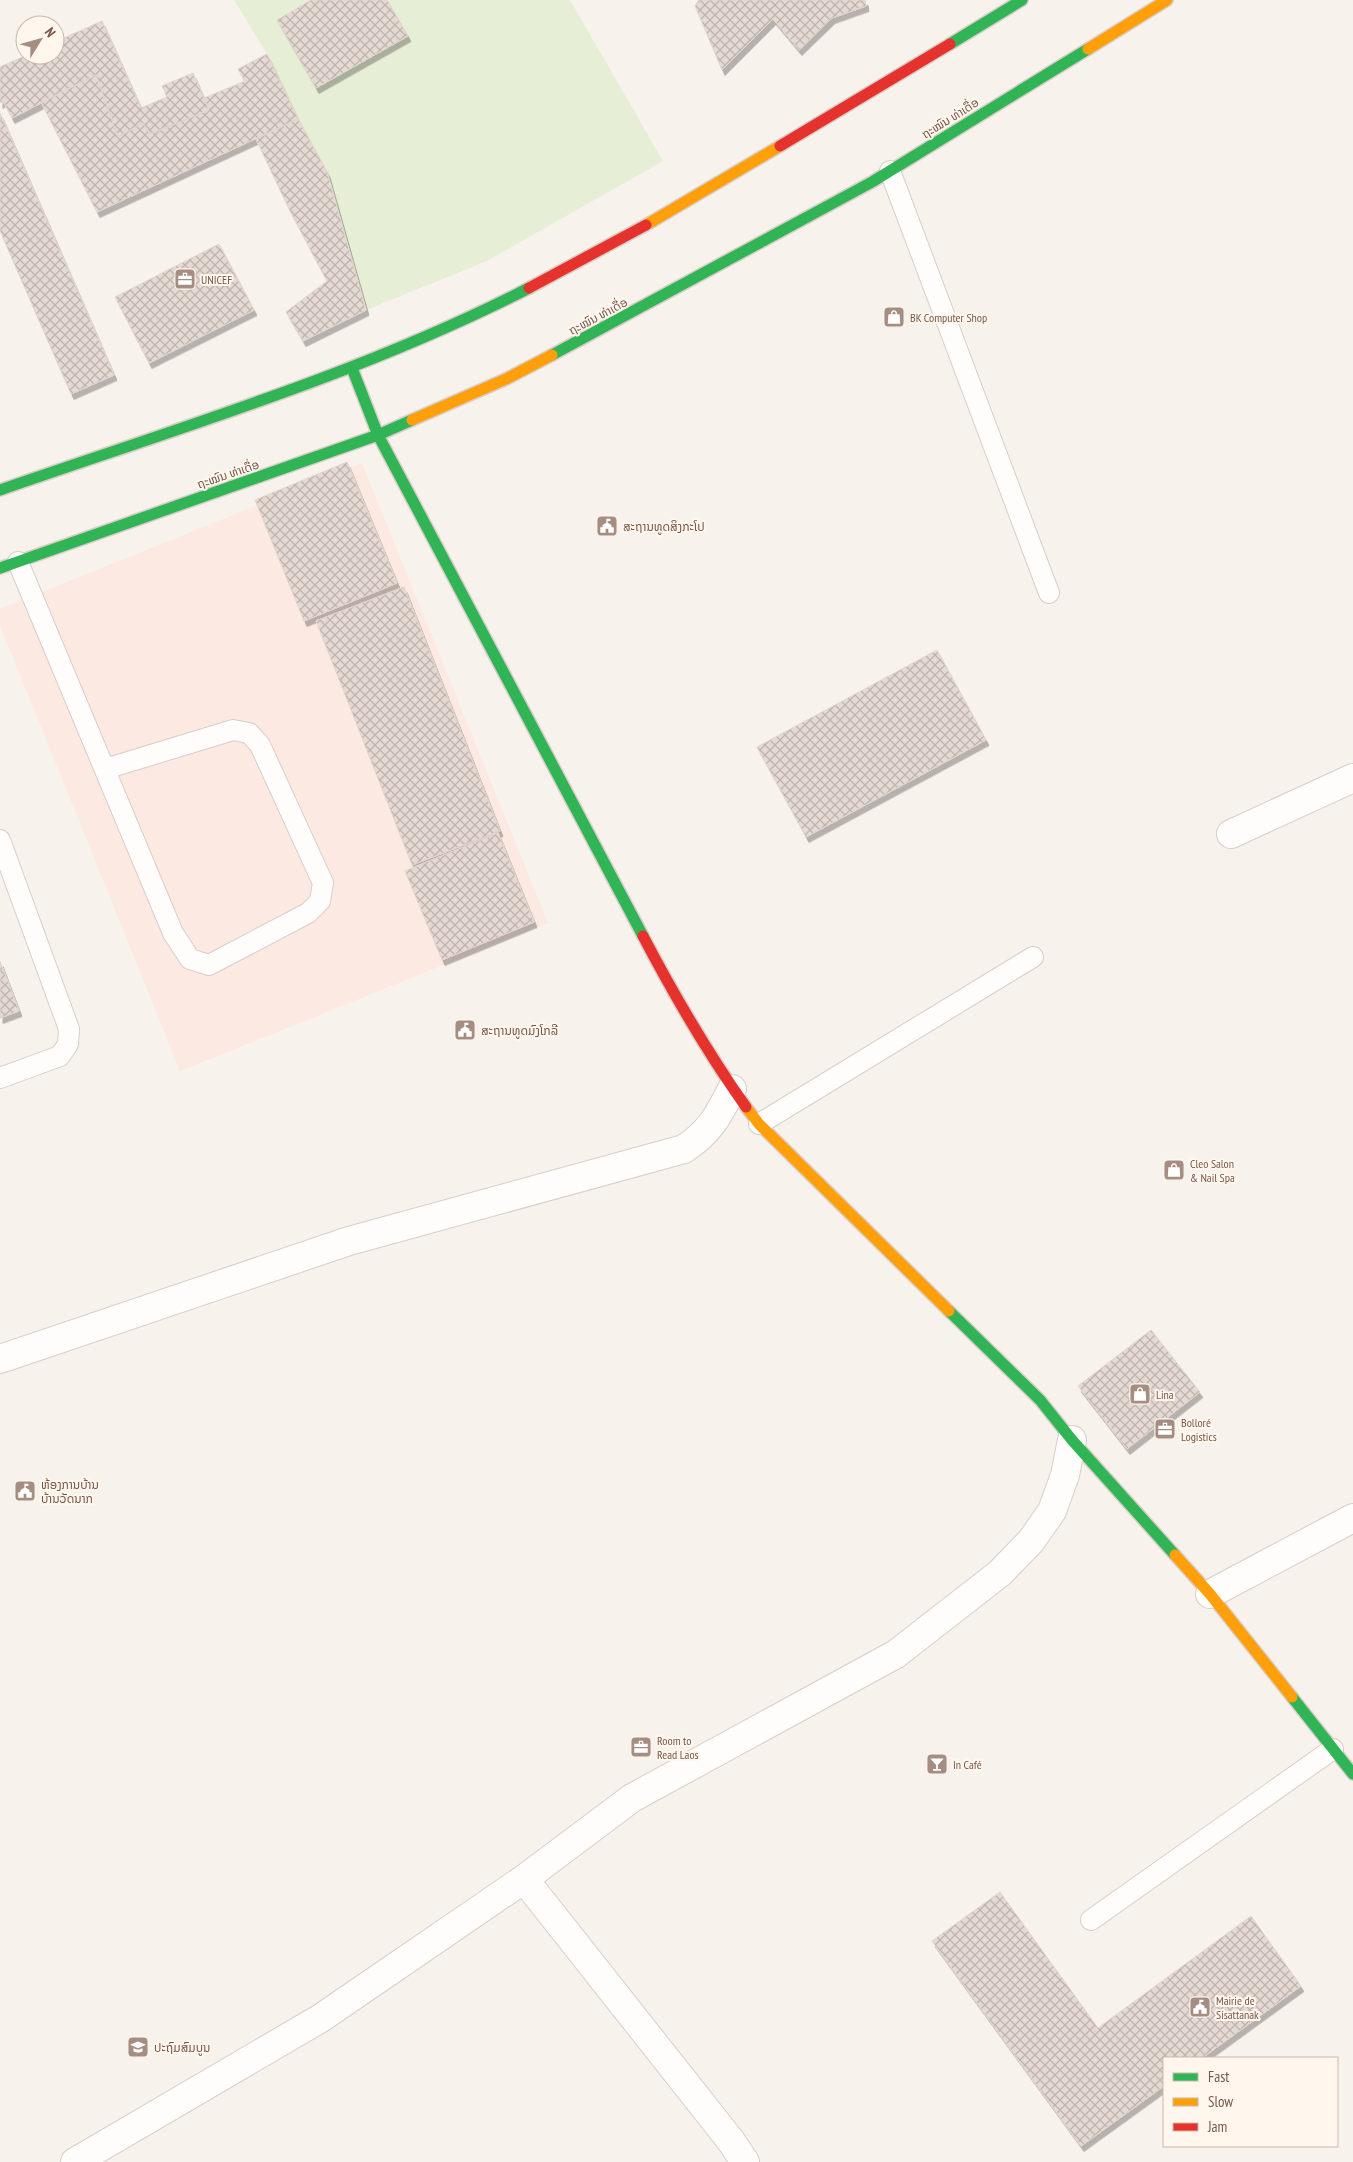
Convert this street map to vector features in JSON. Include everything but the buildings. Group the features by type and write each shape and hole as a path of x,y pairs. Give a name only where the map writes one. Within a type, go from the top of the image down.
{"main road":[{"path":"0,490 352,368 467,320 609,247 1022,0"},
{"name":"ຖະໝົນ ທ່າເດື່ອ","path":"9,565 378,435 506,379 688,283 890,171 1166,0"},
{"path":"352,368 378,435 680,1008 732,1089 759,1124 1040,1400 1072,1440 1210,1594 1353,1774"}],"street":[{"path":"1231,834 1353,778"},
{"path":"0,1359 349,1241 684,1149 702,1137 717,1119 732,1089"},
{"path":"76,2162 322,2018 524,1879 632,1798 896,1654 1000,1573 1030,1541 1052,1511 1065,1475 1072,1440"},
{"path":"1210,1594 1353,1518"},
{"path":"524,1879 732,2141 745,2162"}],"lane":[{"path":"890,171 1049,593"},
{"path":"9,565 105,769 173,933 190,959 209,965 308,913 320,901 323,883 260,745 249,732 233,730 105,769"},
{"path":"0,840 69,1029 68,1044 60,1056 0,1078"},
{"path":"759,1124 1033,957"},
{"path":"1091,1920 1333,1750"}],"shaded area":[{"path":"362,463 548,923 180,1071 0,625 0,609"}],"green space":[{"path":"234,0 570,0 663,161 487,261 366,310 327,172 298,119 267,54"}],"traffic: fast":[{"path":"950,44 1022,0"},
{"path":"552,355 872,182 1088,49"},
{"path":"0,490 201,422 335,373 465,319 529,288"},
{"path":"352,368 378,435"},
{"path":"0,568 378,435 412,420"},
{"path":"378,435 643,936"},
{"path":"949,1311 1040,1400 1072,1440 1175,1555"},
{"path":"1292,1697 1353,1774"}],"traffic: slow":[{"path":"1088,49 1167,0"},
{"path":"646,225 780,146"},
{"path":"412,420 506,379 552,355"},
{"path":"746,1107 759,1124 949,1311"},
{"path":"1175,1555 1210,1594 1292,1697"}],"traffic: jam":[{"path":"780,146 950,44"},
{"path":"529,288 646,225"},
{"path":"643,936 692,1023 746,1107"}],"place":[{"name":"UNICEF","path":"185,279"},
{"name":"BK Computer Shop","path":"894,317"},
{"name":"ສະຖານທູດສິງກະໂປ","path":"607,526"},
{"name":"ສະຖານທູດມົງໂກລີ","path":"465,1030"},
{"name":"Cleo Salon & Nail Spa","path":"1174,1170"},
{"name":"Lina","path":"1140,1394"},
{"name":"Bolloré Logistics","path":"1165,1429"},
{"name":"ຫ້ອງການບ້ານ ບ້ານວັດນາກ","path":"25,1491"},
{"name":"Room to Read Laos","path":"641,1747"},
{"name":"In Café","path":"937,1764"},
{"name":"Mairie de Sisattanak","path":"1200,2007"},
{"name":"ປະຖົມສົມບູນ","path":"138,2047"}]}
